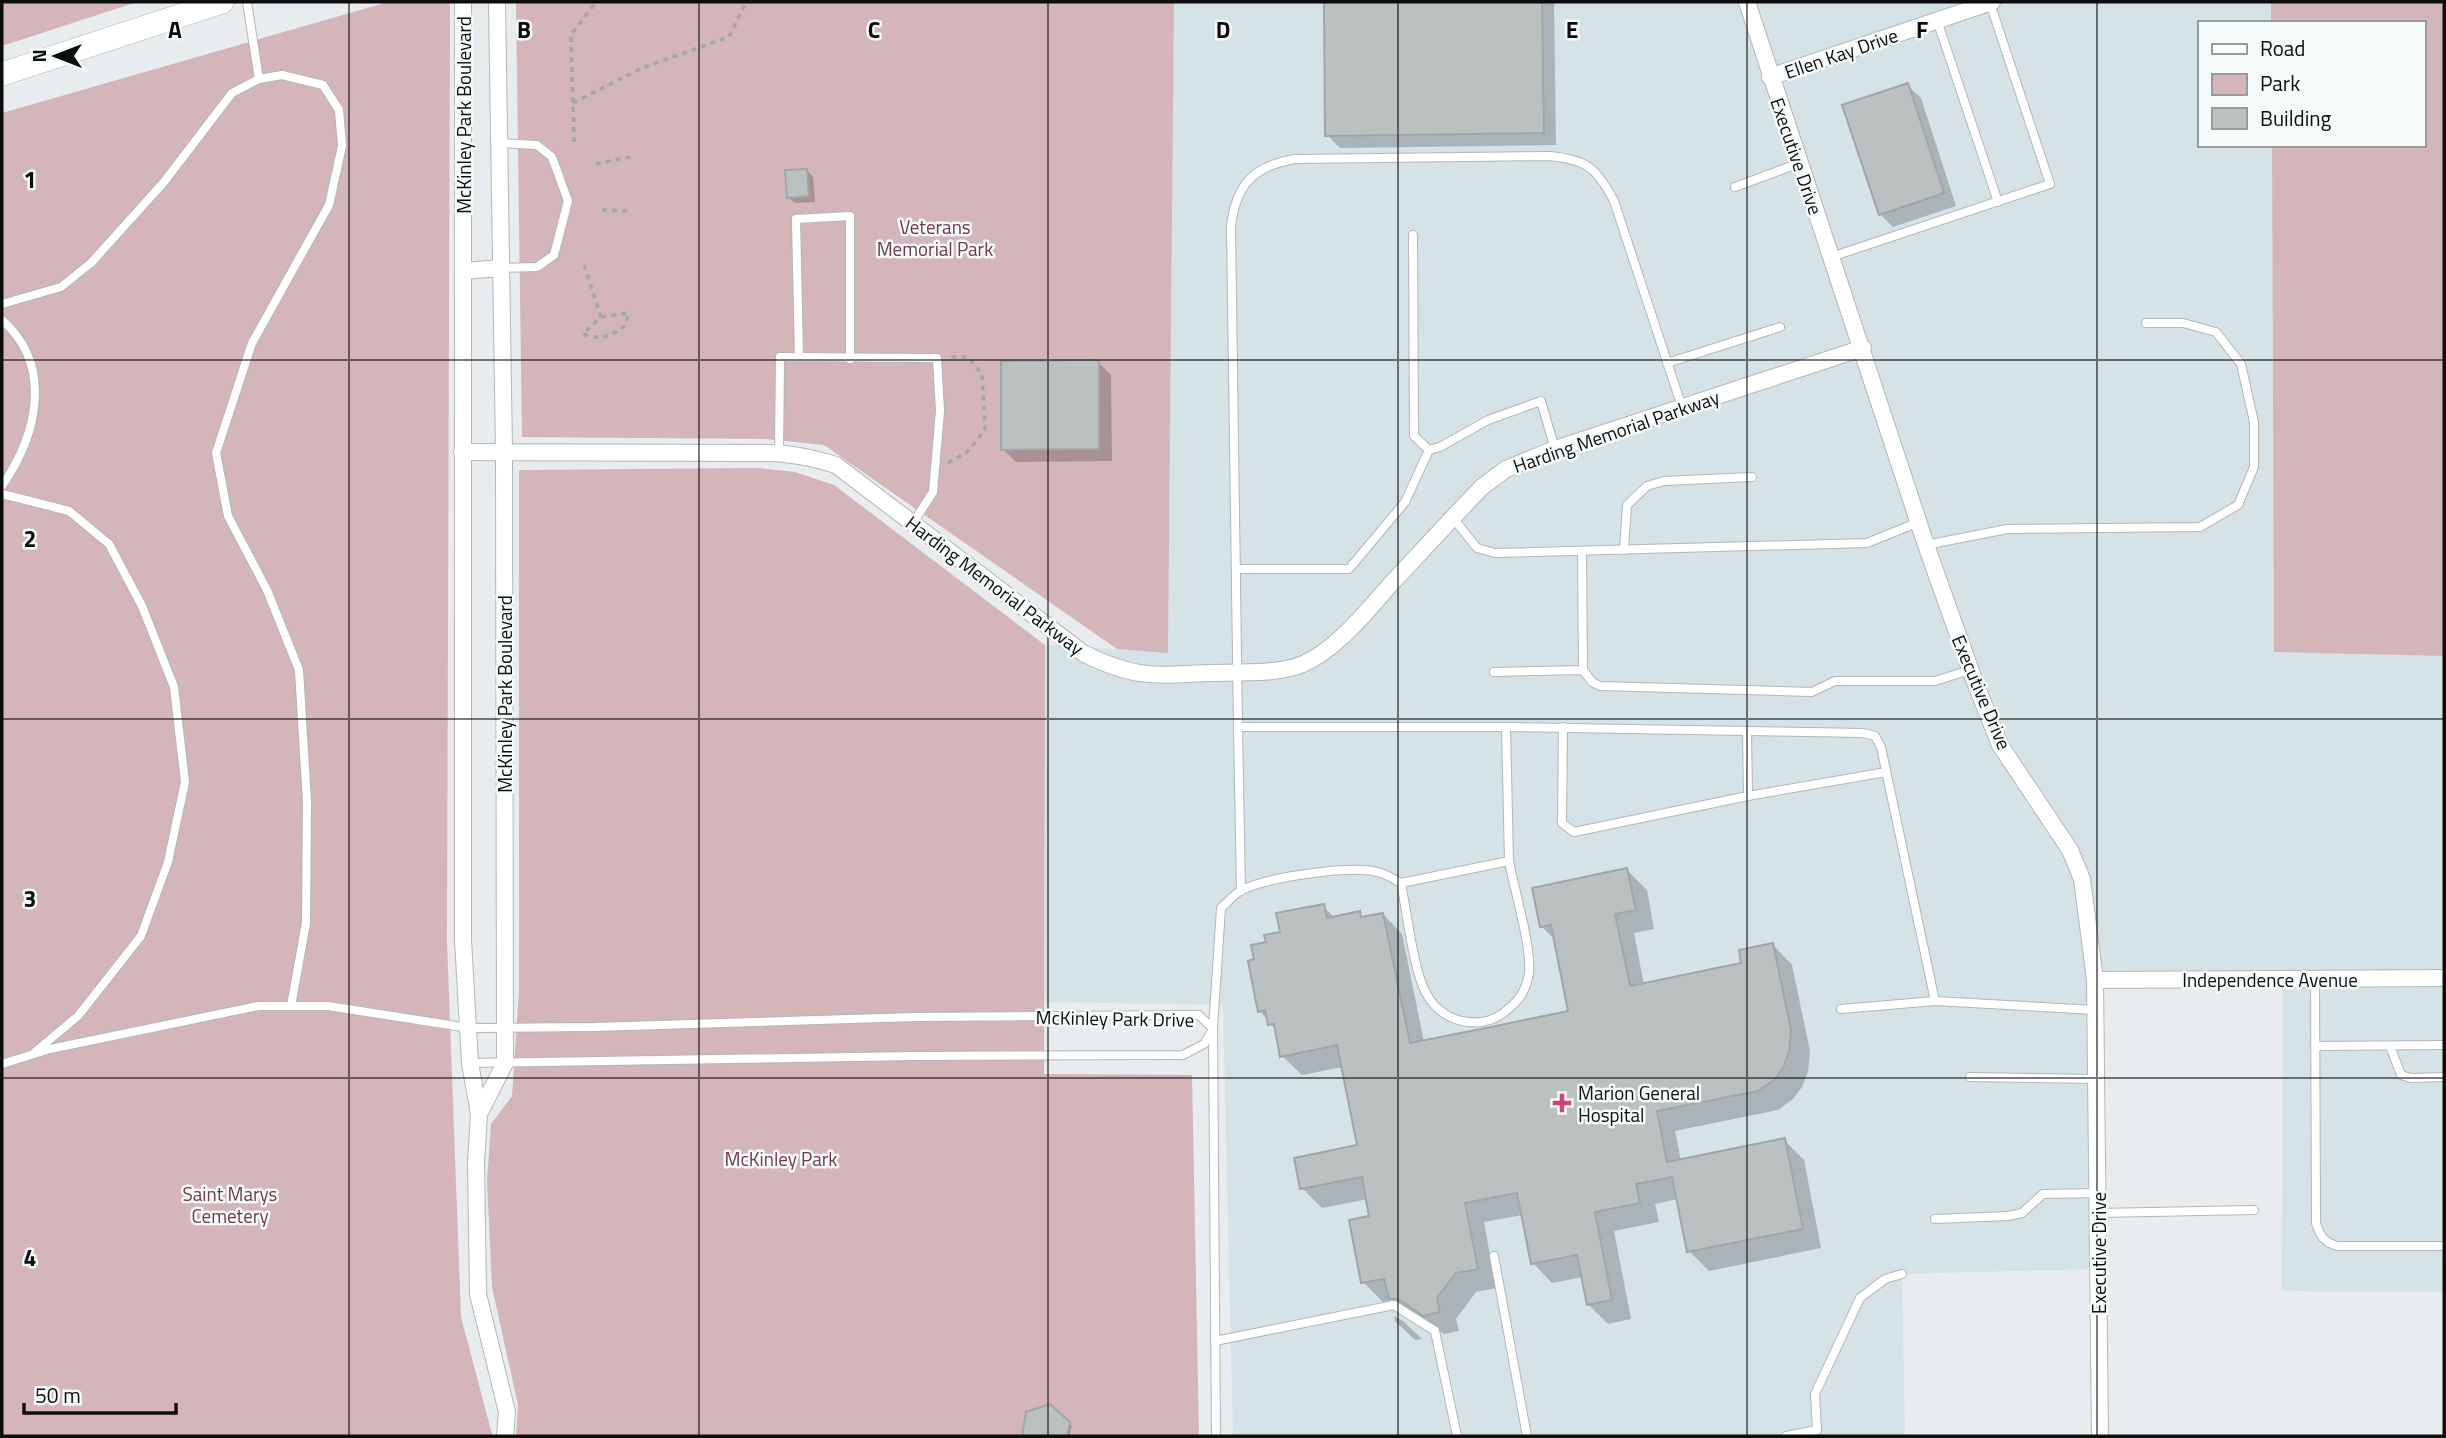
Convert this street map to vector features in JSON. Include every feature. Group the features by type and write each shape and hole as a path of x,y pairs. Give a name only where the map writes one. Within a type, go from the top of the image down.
{"main road":[{"path":"2,74 222,2"}],"street":[{"name":"McKinley Park Boulevard","path":"463,2 463,940 470,1063 479,1114 476,1162 478,1294 507,1412 505,1436"},
{"name":"McKinley Park Boulevard","path":"479,1114 505,1063 504,452 497,2"},
{"name":"Executive Drive","path":"1747,2 1926,545 1970,670 2000,745 2070,850 2082,879 2095,980 2096,1010 2100,1436"},
{"name":"Ellen Kay Drive","path":"1770,77 1991,2"},
{"path":"463,271 501,268"},
{"name":"Harding Memorial Parkway","path":"462,452 790,453 836,465 1083,653 1104,663 1152,676 1282,669 1303,664 1325,650 1355,623 1482,487 1506,469 1555,449 1863,348"},
{"name":"Independence Avenue","path":"2095,980 2444,978"}],"lane":[{"path":"247,2 259,79"},
{"path":"1832,257 2050,184 1991,2"},
{"path":"1937,20 1998,202"},
{"path":"2,304 61,287 92,263 164,182 232,93 259,79 282,75 323,85 339,110 342,146 329,205 252,343 216,453 228,516 267,590 299,670 307,802 306,923 291,1006"},
{"path":"499,143 537,145 552,157 568,201 554,255 537,267 501,268"},
{"path":"1241,891 1231,226 1233,205 1242,187 1256,172 1275,162 1295,159 1549,156 1572,158 1589,166 1602,179 1614,201 1682,407"},
{"path":"1735,187 1800,163"},
{"path":"799,357 796,219 850,216 850,359"},
{"path":"1413,235 1414,436 1429,450"},
{"path":"2,320 16,332 33,366 35,414 17,463 2,486"},
{"path":"1926,545 2007,529 2200,527 2238,505 2254,467 2254,422 2241,364 2216,332 2183,323 2146,323"},
{"path":"1667,363 1780,327"},
{"path":"779,453 780,357 937,358 940,411 933,492 913,523"},
{"path":"1237,569 1349,569 1405,502 1429,450 1440,447 1488,420 1541,401 1555,449"},
{"path":"1624,550 1627,505 1647,486 1664,481 1752,477"},
{"path":"2,494 69,511 109,544 142,606 174,687 185,782 168,862 141,936 78,1016 33,1054"},
{"path":"1453,518 1477,548 1495,553 1867,543 1919,522"},
{"path":"1582,551 1583,670 1592,682 1600,686 1812,692 1835,681 1935,681 1970,670"},
{"path":"1494,672 1583,670"},
{"path":"1238,727 1563,727 1863,733 1875,736 1881,747 1935,1001"},
{"path":"1401,883 1420,978 1426,995 1437,1008 1451,1018 1468,1022 1486,1021 1502,1015 1516,1003 1525,988 1529,971 1509,862 1506,727"},
{"path":"1563,727 1562,823 1574,832 1748,796 1886,772"},
{"path":"1748,731 1748,796"},
{"path":"1216,1436 1213,1029 1221,908 1241,891 1274,880 1354,869 1382,873 1401,883 1509,862"},
{"path":"2315,979 2316,1223 2323,1240 2337,1246 2444,1246"},
{"path":"1841,1009 1935,1001 2096,1010"},
{"name":"McKinley Park Drive","path":"2,1064 33,1054 258,1006 328,1006 469,1028 608,1027 915,1017 1199,1016 1213,1029 1204,1044 1184,1055 470,1063"},
{"path":"2315,1046 2444,1045"},
{"path":"2390,1046 2401,1075 2411,1078 2444,1077"},
{"path":"1970,1077 2097,1079"},
{"path":"1935,1219 2008,1216 2022,1213 2043,1194 2098,1193"},
{"path":"2098,1213 2254,1210"},
{"path":"1494,1256 1527,1436"},
{"path":"1786,1436 1817,1430 1815,1394 1860,1298 1885,1279 1902,1275"},
{"path":"1215,1340 1394,1305 1435,1331 1457,1436"}],"path":[{"path":"573,142 571,35 596,2"},
{"path":"573,103 642,68 729,37 746,2"},
{"path":"596,164 635,156"},
{"path":"602,210 632,211"},
{"path":"584,265 601,317"},
{"path":"628,313 626,325 612,335 596,339 583,334 601,317 628,313"},
{"path":"934,471 968,451 985,430 982,374 968,357 937,358"}],"shaded area":[{"path":"1174,2 2271,2 2271,21 2198,21 2198,147 2272,147 2274,651 2444,656 2444,1292 2282,1290 2283,982 2093,986 2096,1269 1902,1274 1905,1436 1233,1436 1223,1005 1045,1002 1045,645 1168,652"}],"green space":[{"path":"2,2 137,2 2,46"},
{"name":"Saint Marys Cemetery","path":"388,2 450,2 447,942 461,1317 492,1436 2,1436 2,113"},
{"name":"Veterans Memorial Park","path":"516,2 1174,2 1168,653 1117,649 824,445 765,439 522,437"},
{"path":"2271,2 2444,2 2444,656 2274,652 2272,147 2425,147 2425,21 2271,21"},
{"name":"McKinley Park","path":"756,468 795,472 834,485 1045,645 1044,1074 1192,1075 1199,1436 516,1436 518,1405 492,1287 487,1181 491,1124 512,1096 519,991 519,470"}],"building":[{"path":"1324,2 1542,2 1544,133 1325,136"},
{"path":"1908,83 1944,193 1879,215 1842,105"},
{"path":"807,169 809,196 787,198 785,170"},
{"path":"1099,360 1099,449 1001,450 1001,361"},
{"path":"1627,868 1636,910 1615,914 1630,986 1741,963 1739,950 1773,943 1791,1030 1789,1052 1783,1068 1774,1080 1758,1091 1657,1111 1667,1162 1785,1138 1803,1229 1687,1252 1672,1177 1636,1184 1640,1203 1595,1212 1612,1300 1587,1305 1577,1255 1531,1264 1517,1193 1465,1203 1478,1269 1456,1273 1437,1298 1440,1312 1423,1316 1398,1299 1389,1299 1384,1279 1361,1283 1349,1220 1369,1216 1362,1177 1300,1189 1294,1158 1357,1145 1337,1045 1280,1057 1274,1024 1268,1025 1265,1010 1258,1012 1248,961 1254,959 1251,945 1266,942 1264,935 1280,932 1276,913 1324,904 1327,918 1360,911 1361,917 1383,913 1410,1043 1486,1028 1568,1011 1551,925 1540,927 1532,888"},
{"path":"1050,1404 1070,1422 1067,1436 1022,1436 1026,1412"}],"place":[{"name":"Marion General Hospital","path":"1562,1103"}]}
